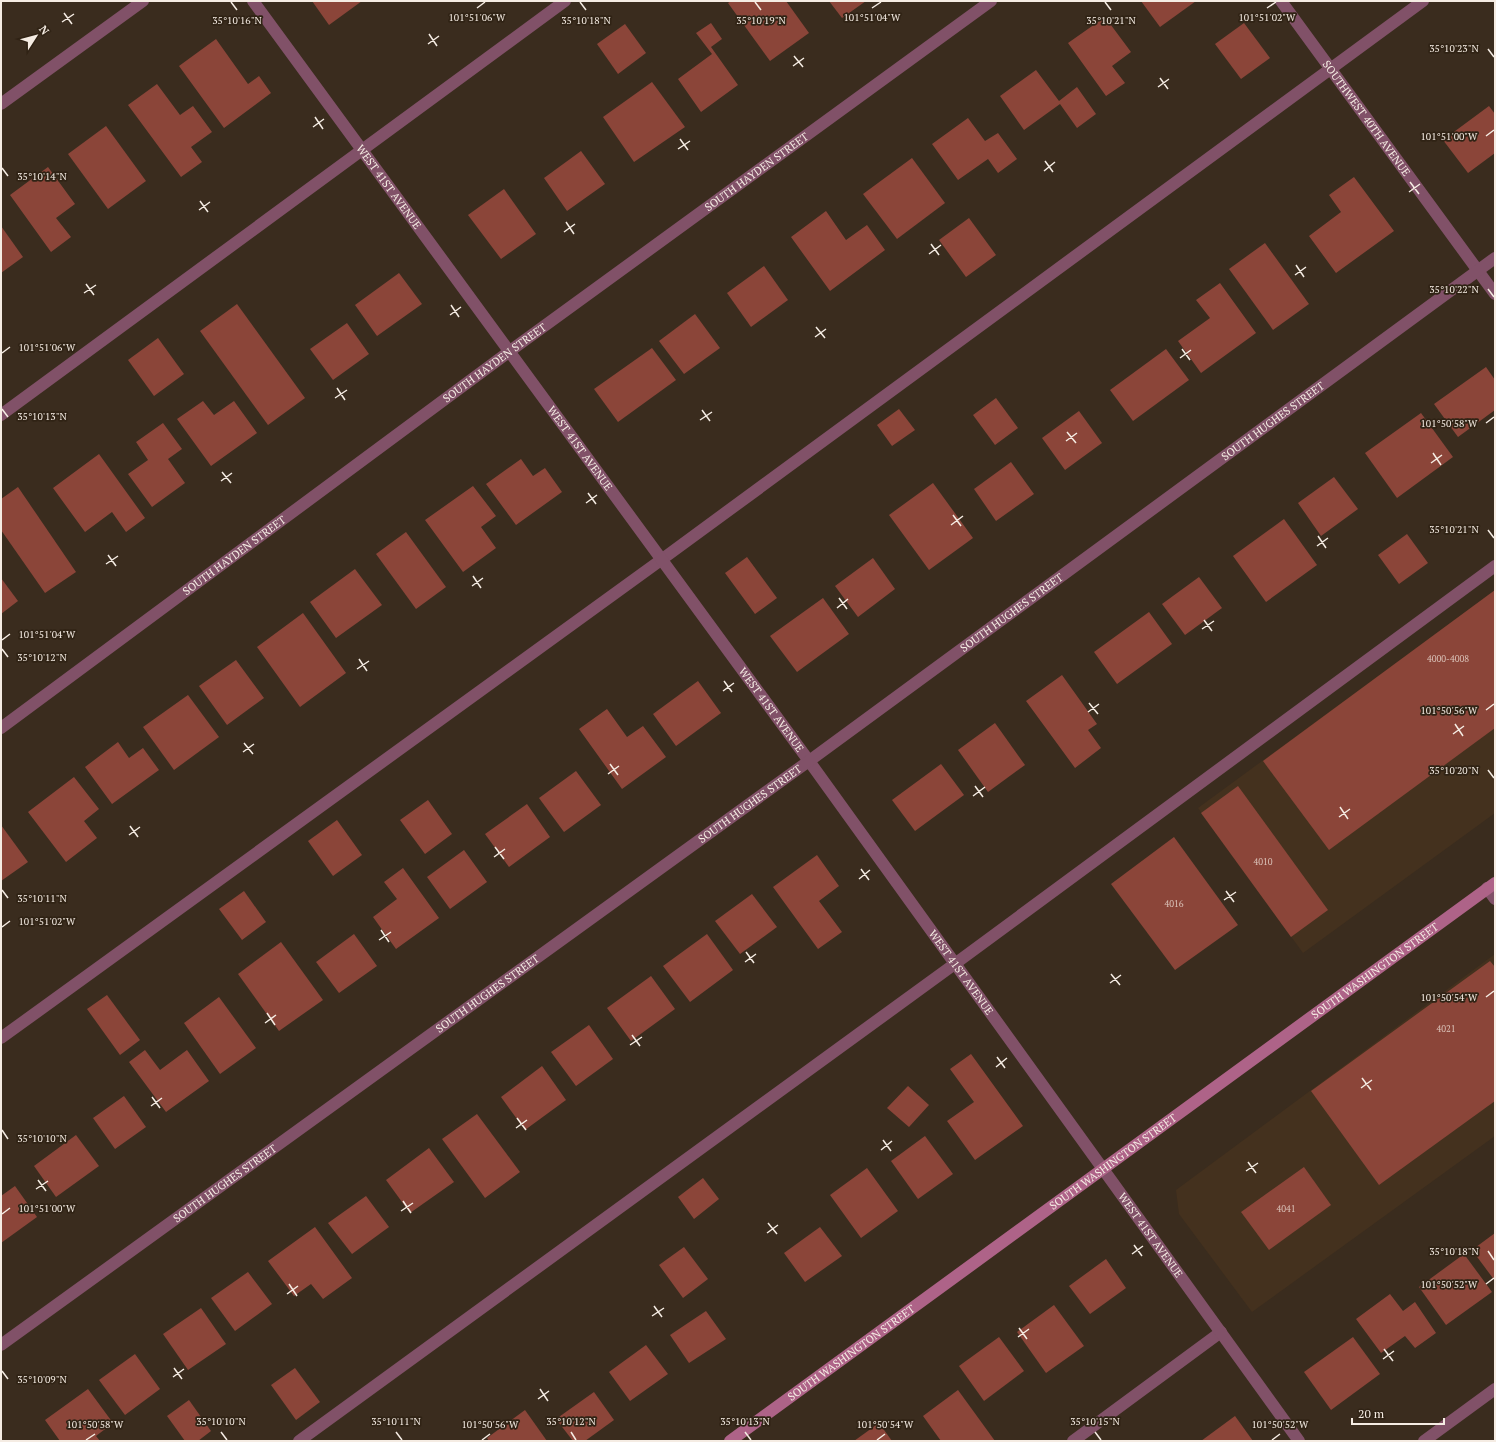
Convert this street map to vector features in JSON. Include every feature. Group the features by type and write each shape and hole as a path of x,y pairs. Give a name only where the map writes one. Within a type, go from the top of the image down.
{"main road":[{"name":"SOUTH WASHINGTON STREET","path":"730,1441 1491,886"}],"street":[{"path":"1,104 143,1"},
{"name":"WEST 41ST AVENUE","path":"253,1 956,963 1102,1169 1300,1441"},
{"path":"1,415 565,1"},
{"name":"SOUTH HAYDEN STREET","path":"1,728 510,352 991,1"},
{"name":"SOUTHWEST 40TH AVENUE","path":"1281,1 1495,294"},
{"path":"1,1038 661,560 1423,1"},
{"name":"SOUTH HUGHES STREET","path":"1,1345 809,761 1495,258"},
{"path":"299,1441 956,963 1495,566"},
{"path":"1491,886 1495,899"},
{"path":"1073,1441 1220,1332"},
{"path":"1424,1441 1495,1389"}],"shaded area":[{"path":"1495,590 1495,813 1303,953 1198,808"},
{"path":"1495,954 1495,1136 1252,1312 1179,1214 1176,1190"}],"building":[{"path":"312,1 362,1 329,25"},
{"path":"731,1 786,1 809,33 770,61 728,3"},
{"path":"829,1 866,1 842,18"},
{"path":"1141,1 1196,1 1160,27"},
{"path":"1105,17 1131,52 1112,66 1125,83 1106,96 1068,43"},
{"path":"711,23 722,39 711,47 738,85 701,112 678,79 712,54 696,33"},
{"path":"1244,23 1270,58 1241,79 1215,44"},
{"path":"625,24 646,53 618,74 597,44"},
{"path":"216,39 248,84 259,76 271,93 224,128 179,66"},
{"path":"1036,70 1059,101 1077,87 1096,114 1077,128 1060,104 1024,130 1000,96"},
{"path":"652,82 685,127 634,162 603,117"},
{"path":"157,84 180,115 193,106 212,132 191,147 202,162 181,177 128,105"},
{"path":"1489,106 1495,114 1495,153 1468,173 1443,140"},
{"path":"968,118 985,141 998,133 1017,159 998,173 988,159 958,180 932,144"},
{"path":"106,126 146,181 108,209 68,154"},
{"path":"581,151 605,184 567,211 544,178"},
{"path":"912,158 945,203 897,239 863,194"},
{"path":"48,167 75,204 56,218 71,237 51,252 10,195"},
{"path":"1354,177 1394,231 1336,273 1309,236 1341,212 1329,195"},
{"path":"504,189 536,234 501,259 468,215"},
{"path":"826,211 846,240 867,225 885,250 830,291 791,237"},
{"path":"969,218 996,255 966,277 939,240"},
{"path":"1,226 23,257 1,273"},
{"path":"1265,243 1309,304 1273,330 1229,269"},
{"path":"764,266 788,300 751,327 727,293"},
{"path":"399,273 422,304 377,336 355,305"},
{"path":"1220,283 1256,333 1201,373 1178,341 1210,318 1196,300"},
{"path":"237,304 305,398 268,425 200,331"},
{"path":"695,314 720,348 684,374 659,341"},
{"path":"347,323 369,354 333,380 310,349"},
{"path":"158,338 184,374 154,396 128,360"},
{"path":"652,348 676,380 618,422 594,389"},
{"path":"1166,349 1189,380 1133,421 1110,390"},
{"path":"1486,367 1495,380 1495,410 1458,437 1434,404"},
{"path":"996,398 1018,428 995,445 973,415"},
{"path":"203,401 214,415 234,401 257,433 211,466 177,419"},
{"path":"899,409 915,430 892,446 877,425"},
{"path":"1079,411 1102,443 1065,470 1042,438"},
{"path":"1421,413 1453,457 1397,498 1365,453"},
{"path":"163,423 182,449 168,459 185,483 152,507 128,474 148,460 136,442"},
{"path":"99,454 145,518 126,532 112,512 85,532 53,488"},
{"path":"521,459 533,476 545,468 562,492 516,525 486,484"},
{"path":"1011,462 1034,494 996,521 974,489"},
{"path":"1334,477 1358,509 1321,536 1298,503"},
{"path":"933,483 973,538 929,570 889,515"},
{"path":"473,486 496,516 481,527 496,548 463,572 425,520"},
{"path":"18,487 76,572 45,593 1,530 1,499"},
{"path":"1284,519 1317,565 1266,602 1233,556"},
{"path":"406,532 446,587 416,609 376,554"},
{"path":"1407,534 1428,563 1399,584 1378,555"},
{"path":"747,557 777,598 755,614 725,573"},
{"path":"873,558 895,589 858,617 835,586"},
{"path":"355,569 382,605 336,638 310,602"},
{"path":"1199,577 1222,608 1185,635 1162,604"},
{"path":"1,578 18,601 1,614"},
{"path":"1495,590 1495,728 1329,850 1263,761"},
{"path":"823,598 849,634 797,672 770,636"},
{"path":"1149,612 1172,644 1117,684 1094,652"},
{"path":"303,613 346,673 300,707 257,647"},
{"path":"236,660 264,698 227,725 199,686"},
{"path":"1062,675 1097,724 1088,730 1101,748 1075,768 1026,701"},
{"path":"698,681 721,713 676,746 653,714"},
{"path":"188,695 219,737 174,770 143,727"},
{"path":"607,709 627,737 643,726 666,757 622,789 579,729"},
{"path":"995,723 1025,765 988,792 958,750"},
{"path":"118,742 129,758 143,748 159,770 112,804 85,767"},
{"path":"941,764 964,795 915,831 892,800"},
{"path":"576,771 601,805 564,832 539,798"},
{"path":"74,777 99,809 84,821 97,838 66,862 28,812"},
{"path":"1238,786 1328,910 1291,937 1201,813"},
{"path":"428,800 452,834 425,854 400,820"},
{"path":"527,804 550,837 509,867 485,834"},
{"path":"337,820 362,855 333,876 308,841"},
{"path":"1,825 28,862 1,881"},
{"path":"1174,837 1238,925 1175,970 1111,884"},
{"path":"464,850 487,882 450,909 427,877"},
{"path":"817,855 839,886 819,901 842,932 818,949 773,887"},
{"path":"403,868 439,918 396,949 373,917 397,899 384,882"},
{"path":"244,891 266,922 242,940 219,909"},
{"path":"752,894 777,927 740,954 715,921"},
{"path":"354,934 377,966 339,993 316,962"},
{"path":"707,934 733,970 690,1002 663,966"},
{"path":"281,942 323,1000 279,1031 238,974"},
{"path":"1490,961 1495,967 1495,1101 1379,1185 1311,1091"},
{"path":"651,976 675,1009 631,1041 607,1008"},
{"path":"107,995 140,1040 120,1055 87,1009"},
{"path":"219,997 256,1048 220,1074 184,1023"},
{"path":"589,1025 613,1059 576,1086 551,1052"},
{"path":"145,1050 160,1070 187,1050 209,1081 166,1112 129,1062"},
{"path":"971,1054 1023,1126 975,1160 947,1121 974,1102 950,1069"},
{"path":"542,1066 566,1100 525,1130 501,1097"},
{"path":"908,1086 929,1105 909,1127 887,1108"},
{"path":"124,1096 146,1127 115,1149 93,1118"},
{"path":"477,1114 520,1172 485,1198 442,1139"},
{"path":"76,1135 99,1166 56,1197 34,1166"},
{"path":"925,1136 953,1174 918,1199 891,1161"},
{"path":"429,1148 454,1182 410,1213 386,1180"},
{"path":"1304,1167 1331,1205 1269,1250 1241,1212"},
{"path":"867,1168 898,1211 861,1238 830,1195"},
{"path":"703,1178 719,1199 694,1219 678,1197"},
{"path":"15,1186 37,1217 1,1243 1,1196"},
{"path":"366,1196 389,1227 352,1254 328,1223"},
{"path":"315,1227 352,1278 323,1299 311,1284 294,1296 268,1261"},
{"path":"820,1227 842,1256 805,1282 784,1253"},
{"path":"1495,1233 1495,1281 1472,1250"},
{"path":"684,1247 708,1279 683,1298 659,1265"},
{"path":"1464,1254 1492,1292 1446,1325 1419,1287"},
{"path":"1106,1259 1126,1288 1090,1314 1069,1286"},
{"path":"248,1272 272,1304 235,1331 211,1298"},
{"path":"1390,1294 1403,1311 1415,1302 1436,1333 1415,1348 1405,1336 1381,1353 1356,1319"},
{"path":"1054,1305 1084,1346 1046,1373 1017,1332"},
{"path":"201,1308 226,1344 188,1370 163,1334"},
{"path":"706,1311 726,1339 689,1363 670,1335"},
{"path":"999,1337 1024,1371 984,1401 959,1366"},
{"path":"1353,1337 1380,1374 1331,1410 1304,1372"},
{"path":"646,1345 668,1374 630,1401 609,1372"},
{"path":"135,1354 160,1389 125,1415 99,1380"},
{"path":"295,1368 320,1402 296,1420 271,1385"},
{"path":"88,1389 113,1423 96,1436 100,1441 60,1441 45,1420"},
{"path":"958,1390 995,1441 941,1441 923,1416"},
{"path":"594,1392 614,1420 585,1441 573,1441 556,1419"},
{"path":"189,1400 211,1431 198,1441 185,1441 167,1416"},
{"path":"525,1410 547,1441 489,1441 487,1438"},
{"path":"1235,1416 1253,1441 1201,1441"},
{"path":"879,1423 892,1441 854,1441"}]}
